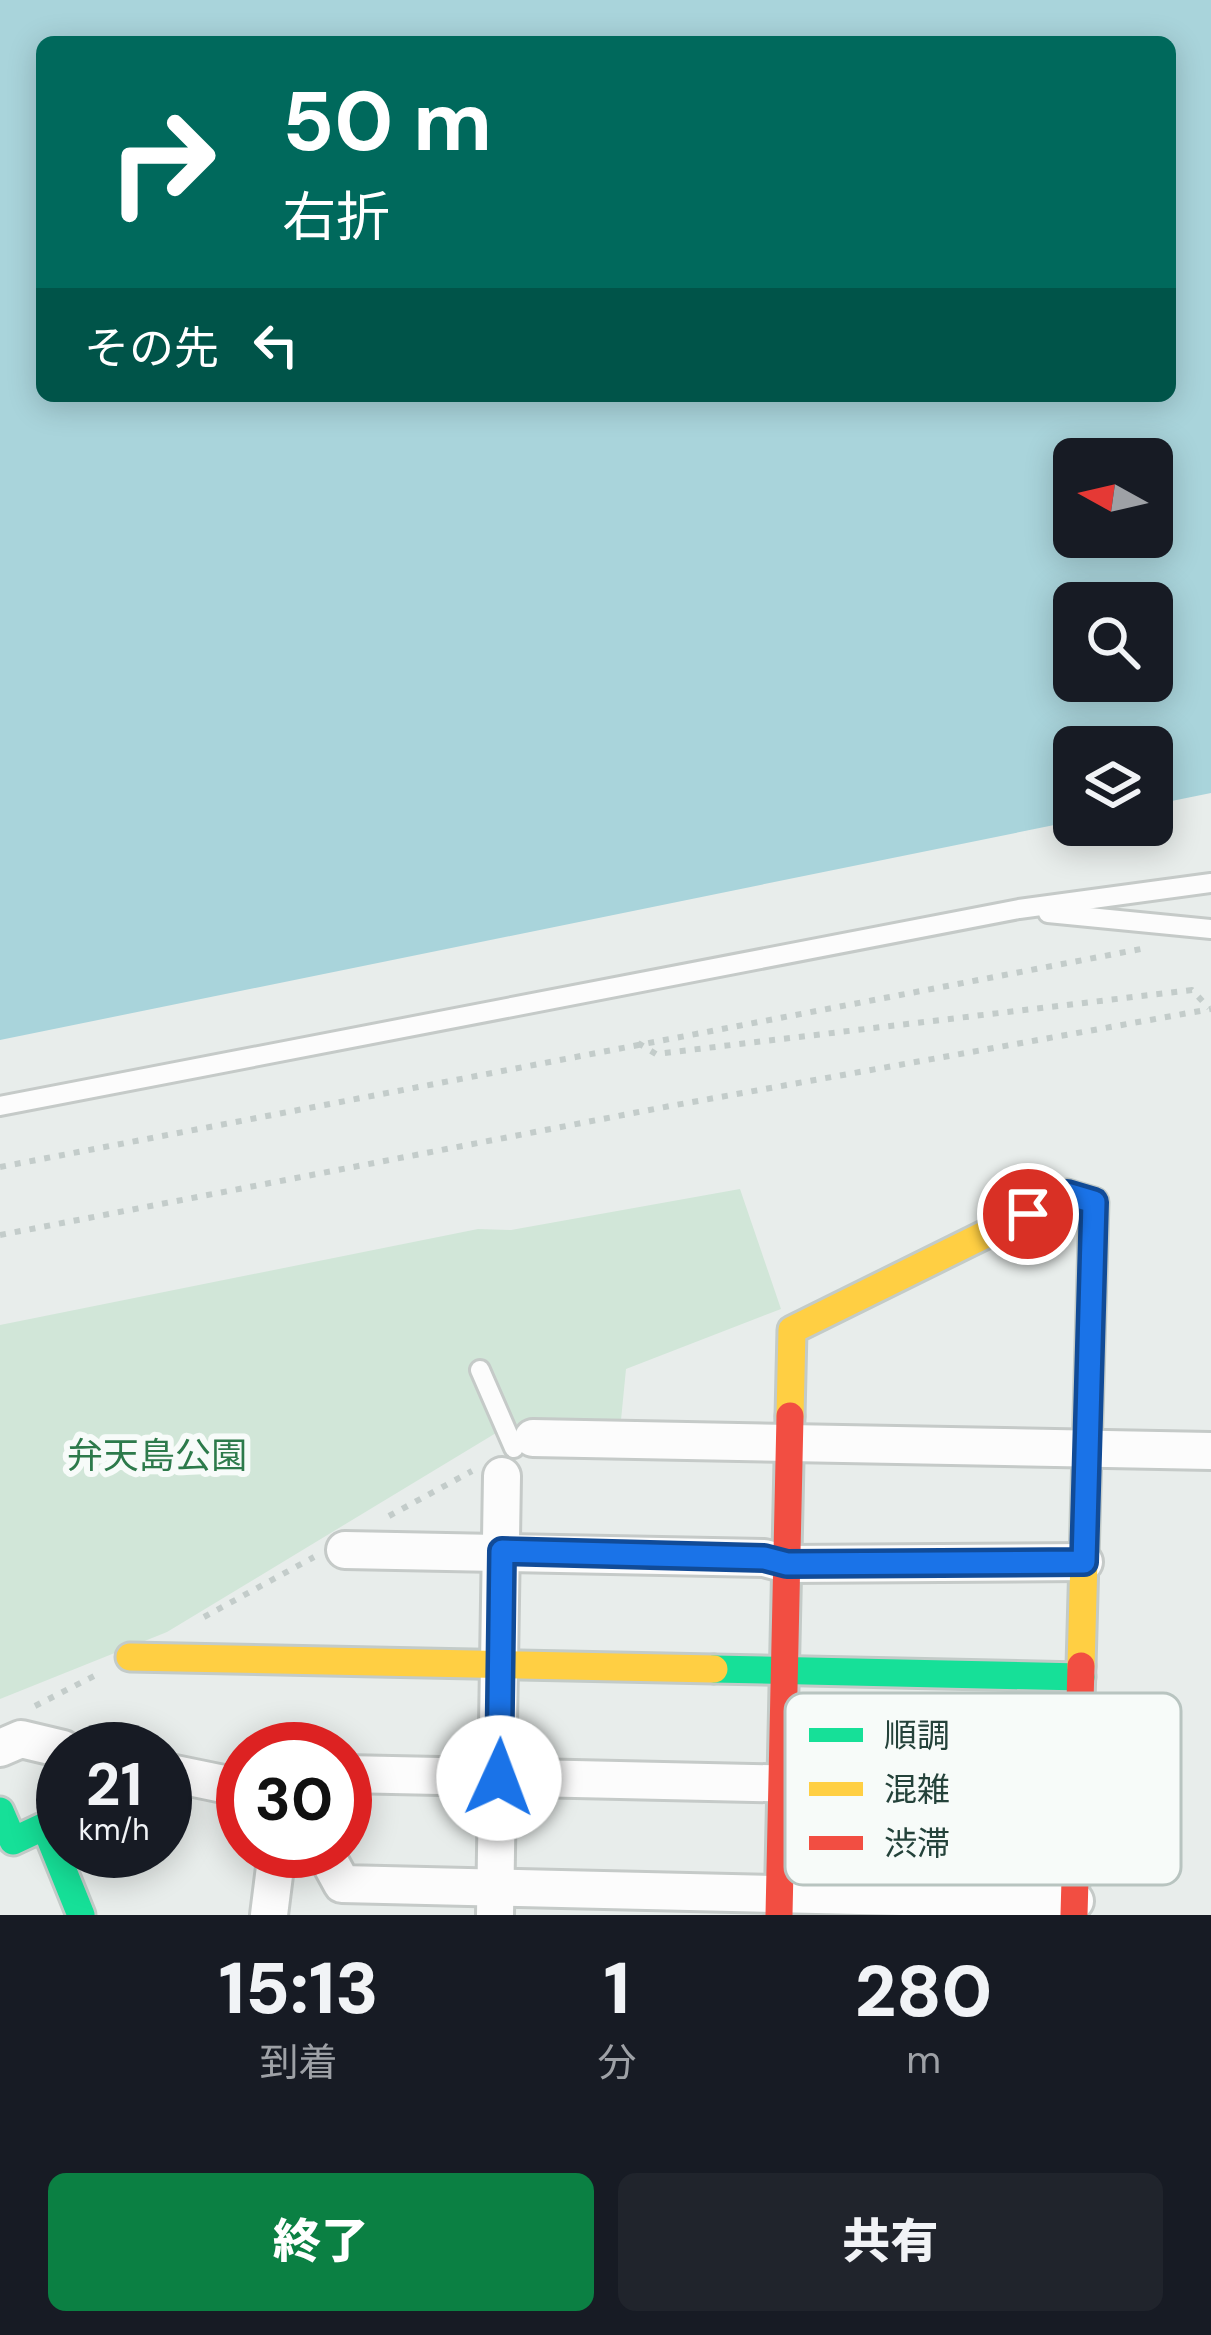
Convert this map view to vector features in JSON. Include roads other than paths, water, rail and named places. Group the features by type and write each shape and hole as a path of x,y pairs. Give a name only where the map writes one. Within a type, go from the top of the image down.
{"street":[{"path":"779,1905 792,1330 1067,1194 1094,1202 1081,1693"},
{"path":"495,1901 502,1551 517,1454 789,1443 1211,1451"},
{"path":"331,1553 502,1551 764,1558 787,1564 1084,1562"},
{"path":"130,1657 1081,1677"},
{"path":"0,1748 21,1739 36,1743"},
{"path":"372,1775 785,1783"},
{"path":"4,1833 45,1826 81,1915"},
{"path":"265,1912 272,1878"},
{"path":"339,1878 342,1884 495,1901 1075,1908"}],"lane":[{"path":"0,1106 1019,909 1211,883"},
{"path":"1019,909 1211,929"},
{"path":"480,1370 517,1454"}],"water":[{"path":"0,0 1211,0 1211,793 1173,801 1173,726 1053,726 1053,825 0,1040"}],"park label":[{"name":"弁天島公園","path":"157,1455"}]}
